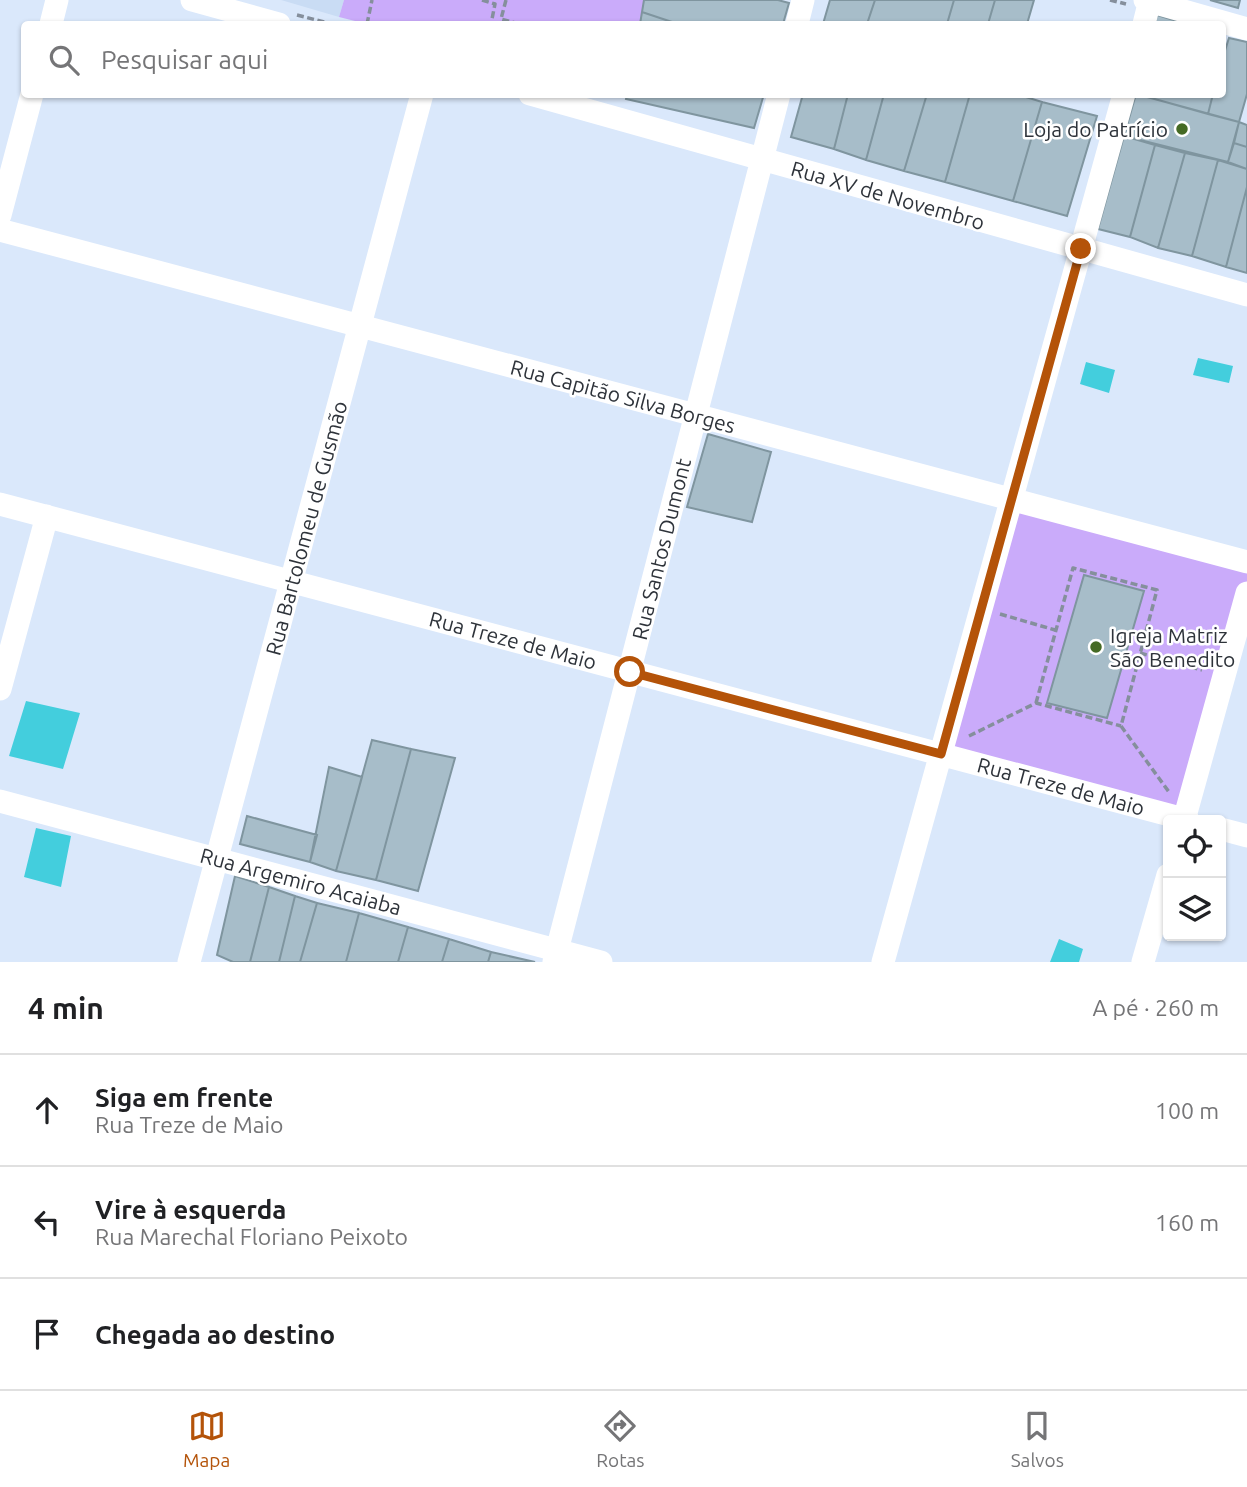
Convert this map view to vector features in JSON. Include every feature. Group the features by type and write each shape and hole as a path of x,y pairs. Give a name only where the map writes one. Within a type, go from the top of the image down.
{"street":[{"path":"52,21 57,0"},
{"path":"192,0 268,21"},
{"path":"798,21 803,0"},
{"path":"1145,21 1149,0 1220,21"},
{"path":"1226,23 1247,29"},
{"path":"0,215 31,98"},
{"name":"Rua Bartolomeu de Gusmão","path":"189,962 421,98"},
{"name":"Rua XV de Novembro","path":"544,98 1247,295"},
{"name":"Rua Santos Dumont","path":"556,956 778,98"},
{"path":"883,962 1123,98"},
{"name":"Rua Capitão Silva Borges","path":"0,230 1247,562"},
{"name":"Rua Treze de Maio","path":"0,504 1167,815"},
{"path":"0,689 47,516"},
{"path":"1186,815 1247,593"},
{"name":"Rua Argemiro Acaiaba","path":"0,801 217,859 556,956 601,962"},
{"path":"1226,830 1247,836"},
{"path":"1143,962 1167,878"}],"path":[{"path":"368,21 372,0"},
{"path":"482,0 495,4 492,21"},
{"path":"506,0 501,19 508,21"},
{"path":"1110,0 1120,3 1121,0"},
{"path":"1036,703 1073,568 1157,590 1121,726"},
{"path":"995,612 1055,630"},
{"path":"1140,653 1208,671"},
{"path":"961,740 1036,703 1121,726 1172,797"},
{"path":"961,740 964,727"},
{"path":"961,740 974,744"},
{"path":"1172,797 1176,784"},
{"path":"1159,793 1172,797"}],"shaded area":[{"path":"281,0 344,0 339,17"},
{"path":"344,0 644,0 640,21 355,21 339,17"},
{"path":"1011,499 1247,562 1247,593 1185,815 1169,815 941,754"}],"water":[{"path":"1198,358 1233,366 1229,383 1193,375"},
{"path":"1086,362 1115,370 1109,393 1080,384"},
{"path":"26,701 80,713 63,769 9,756"},
{"path":"36,828 71,836 61,887 24,877"},
{"path":"1059,939 1083,949 1079,962 1050,962"}],"building":[{"path":"644,0 778,0 789,3 784,21 669,21 642,12"},
{"path":"830,0 875,0 868,21 824,21"},
{"path":"875,0 954,0 948,21 868,21"},
{"path":"954,0 995,0 989,21 948,21"},
{"path":"995,0 1034,0 1028,21 989,21"},
{"path":"1210,0 1240,0 1238,8"},
{"path":"642,12 669,21 640,21"},
{"path":"1157,15 1177,21 1156,21"},
{"path":"1229,38 1247,42 1247,94 1239,122 1208,114 1212,98 1226,98 1226,47"},
{"path":"626,98 763,98 754,128"},
{"path":"802,98 847,98 834,149 791,137"},
{"path":"847,98 883,98 866,160 834,149"},
{"path":"883,98 926,98 904,171 866,160"},
{"path":"926,98 969,98 945,182 904,171"},
{"path":"969,98 1029,98 1042,102 1013,201 945,182"},
{"name":"Loja do Patrício","path":"1135,98 1151,98 1239,122 1228,162 1124,136"},
{"path":"1151,98 1212,98 1208,114"},
{"path":"1042,102 1097,116 1067,216 1013,201"},
{"path":"1239,122 1247,125 1247,147 1234,143"},
{"path":"1124,136 1155,145 1130,237 1098,229"},
{"path":"1234,143 1247,147 1247,169 1228,162"},
{"path":"1155,145 1185,153 1158,248 1130,237"},
{"path":"1185,153 1218,160 1192,256 1158,248"},
{"path":"1218,160 1247,169 1247,187 1226,267 1192,256"},
{"path":"1247,187 1247,273 1226,267"},
{"path":"708,434 771,452 752,522 687,507"},
{"name":"Igreja Matriz São Benedito","path":"1084,575 1144,591 1107,718 1047,703"},
{"path":"372,740 411,749 376,880 336,871"},
{"path":"411,749 455,758 418,891 376,880"},
{"path":"329,767 362,777 336,871 310,862"},
{"path":"247,816 317,835 310,862 240,844"},
{"path":"235,876 269,887 250,962 233,962 217,955"},
{"path":"269,887 295,896 279,962 250,962"},
{"path":"295,896 317,903 300,962 279,962"},
{"path":"317,903 359,913 346,962 300,962"},
{"path":"359,913 408,927 398,962 346,962"},
{"path":"408,927 449,939 442,962 398,962"},
{"path":"449,939 491,952 488,962 442,962"},
{"path":"491,952 535,962 488,962"}],"place":[{"name":"Loja do Patrício","path":"1182,129"},
{"name":"Igreja Matriz São Benedito","path":"1096,647"}],"route":[{"path":"630,672 941,754 1081,249"}]}
